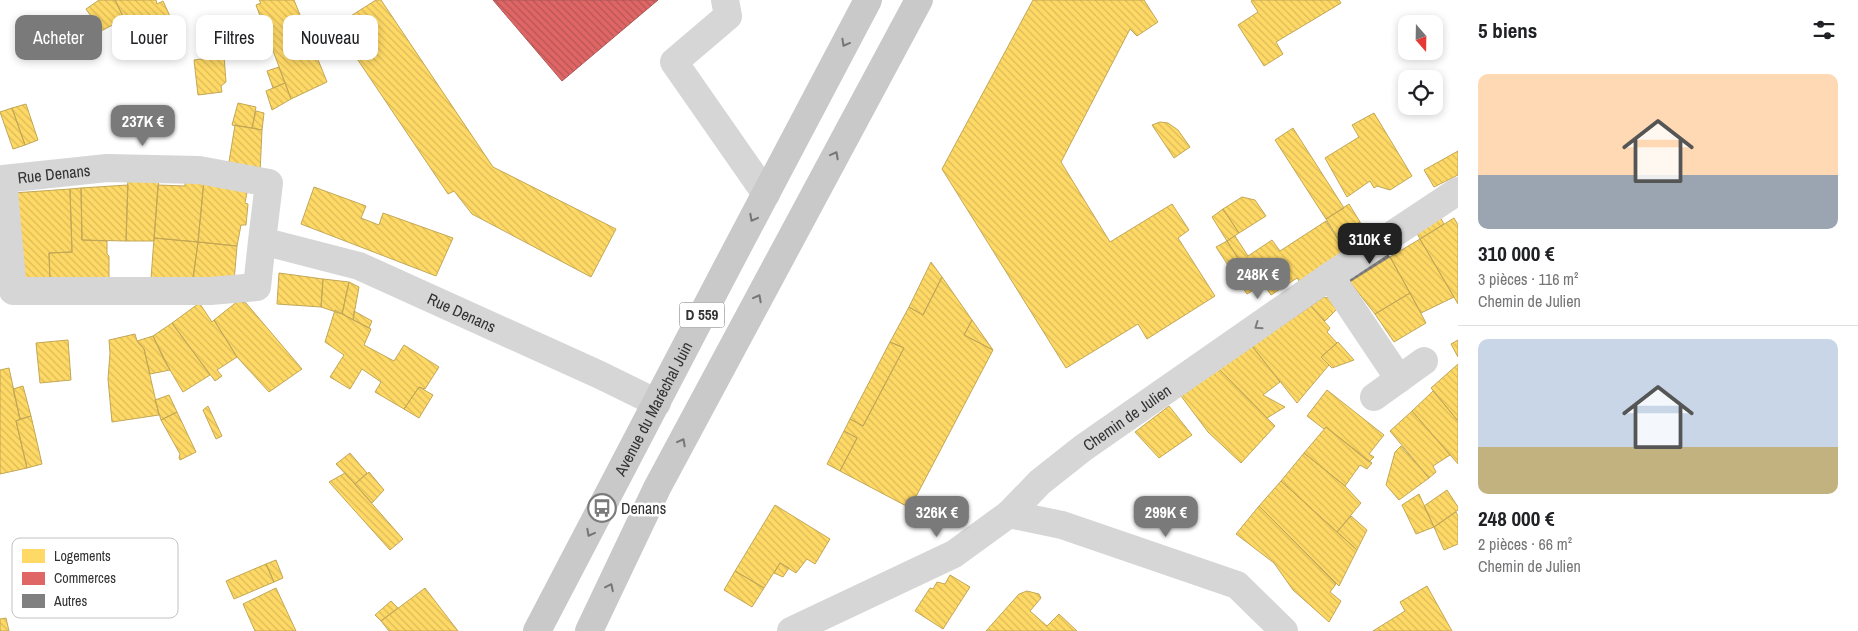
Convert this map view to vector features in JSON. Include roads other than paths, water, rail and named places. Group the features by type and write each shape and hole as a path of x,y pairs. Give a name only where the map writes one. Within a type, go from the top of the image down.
{"main road":[{"name":"Avenue du Maréchal Juin","path":"537,631 868,0"},
{"path":"589,631 657,488 919,0"}],"street":[{"path":"725,0 728,16 674,62 766,194"},
{"name":"Rue Denans","path":"116,168 199,170 269,183 262,241 257,287 210,291 12,292 3,179 116,168"},
{"name":"Chemin de Julien","path":"791,631 954,554 1009,514 1040,482 1083,448 1330,276 1458,191"},
{"name":"Rue Denans","path":"262,241 359,266 600,375 657,403"},
{"path":"1330,276 1399,379"},
{"path":"1374,397 1424,361"},
{"path":"1009,514 1062,525 1238,585 1284,631"}],"place":[{"name":"Denans","path":"602,508"}]}
